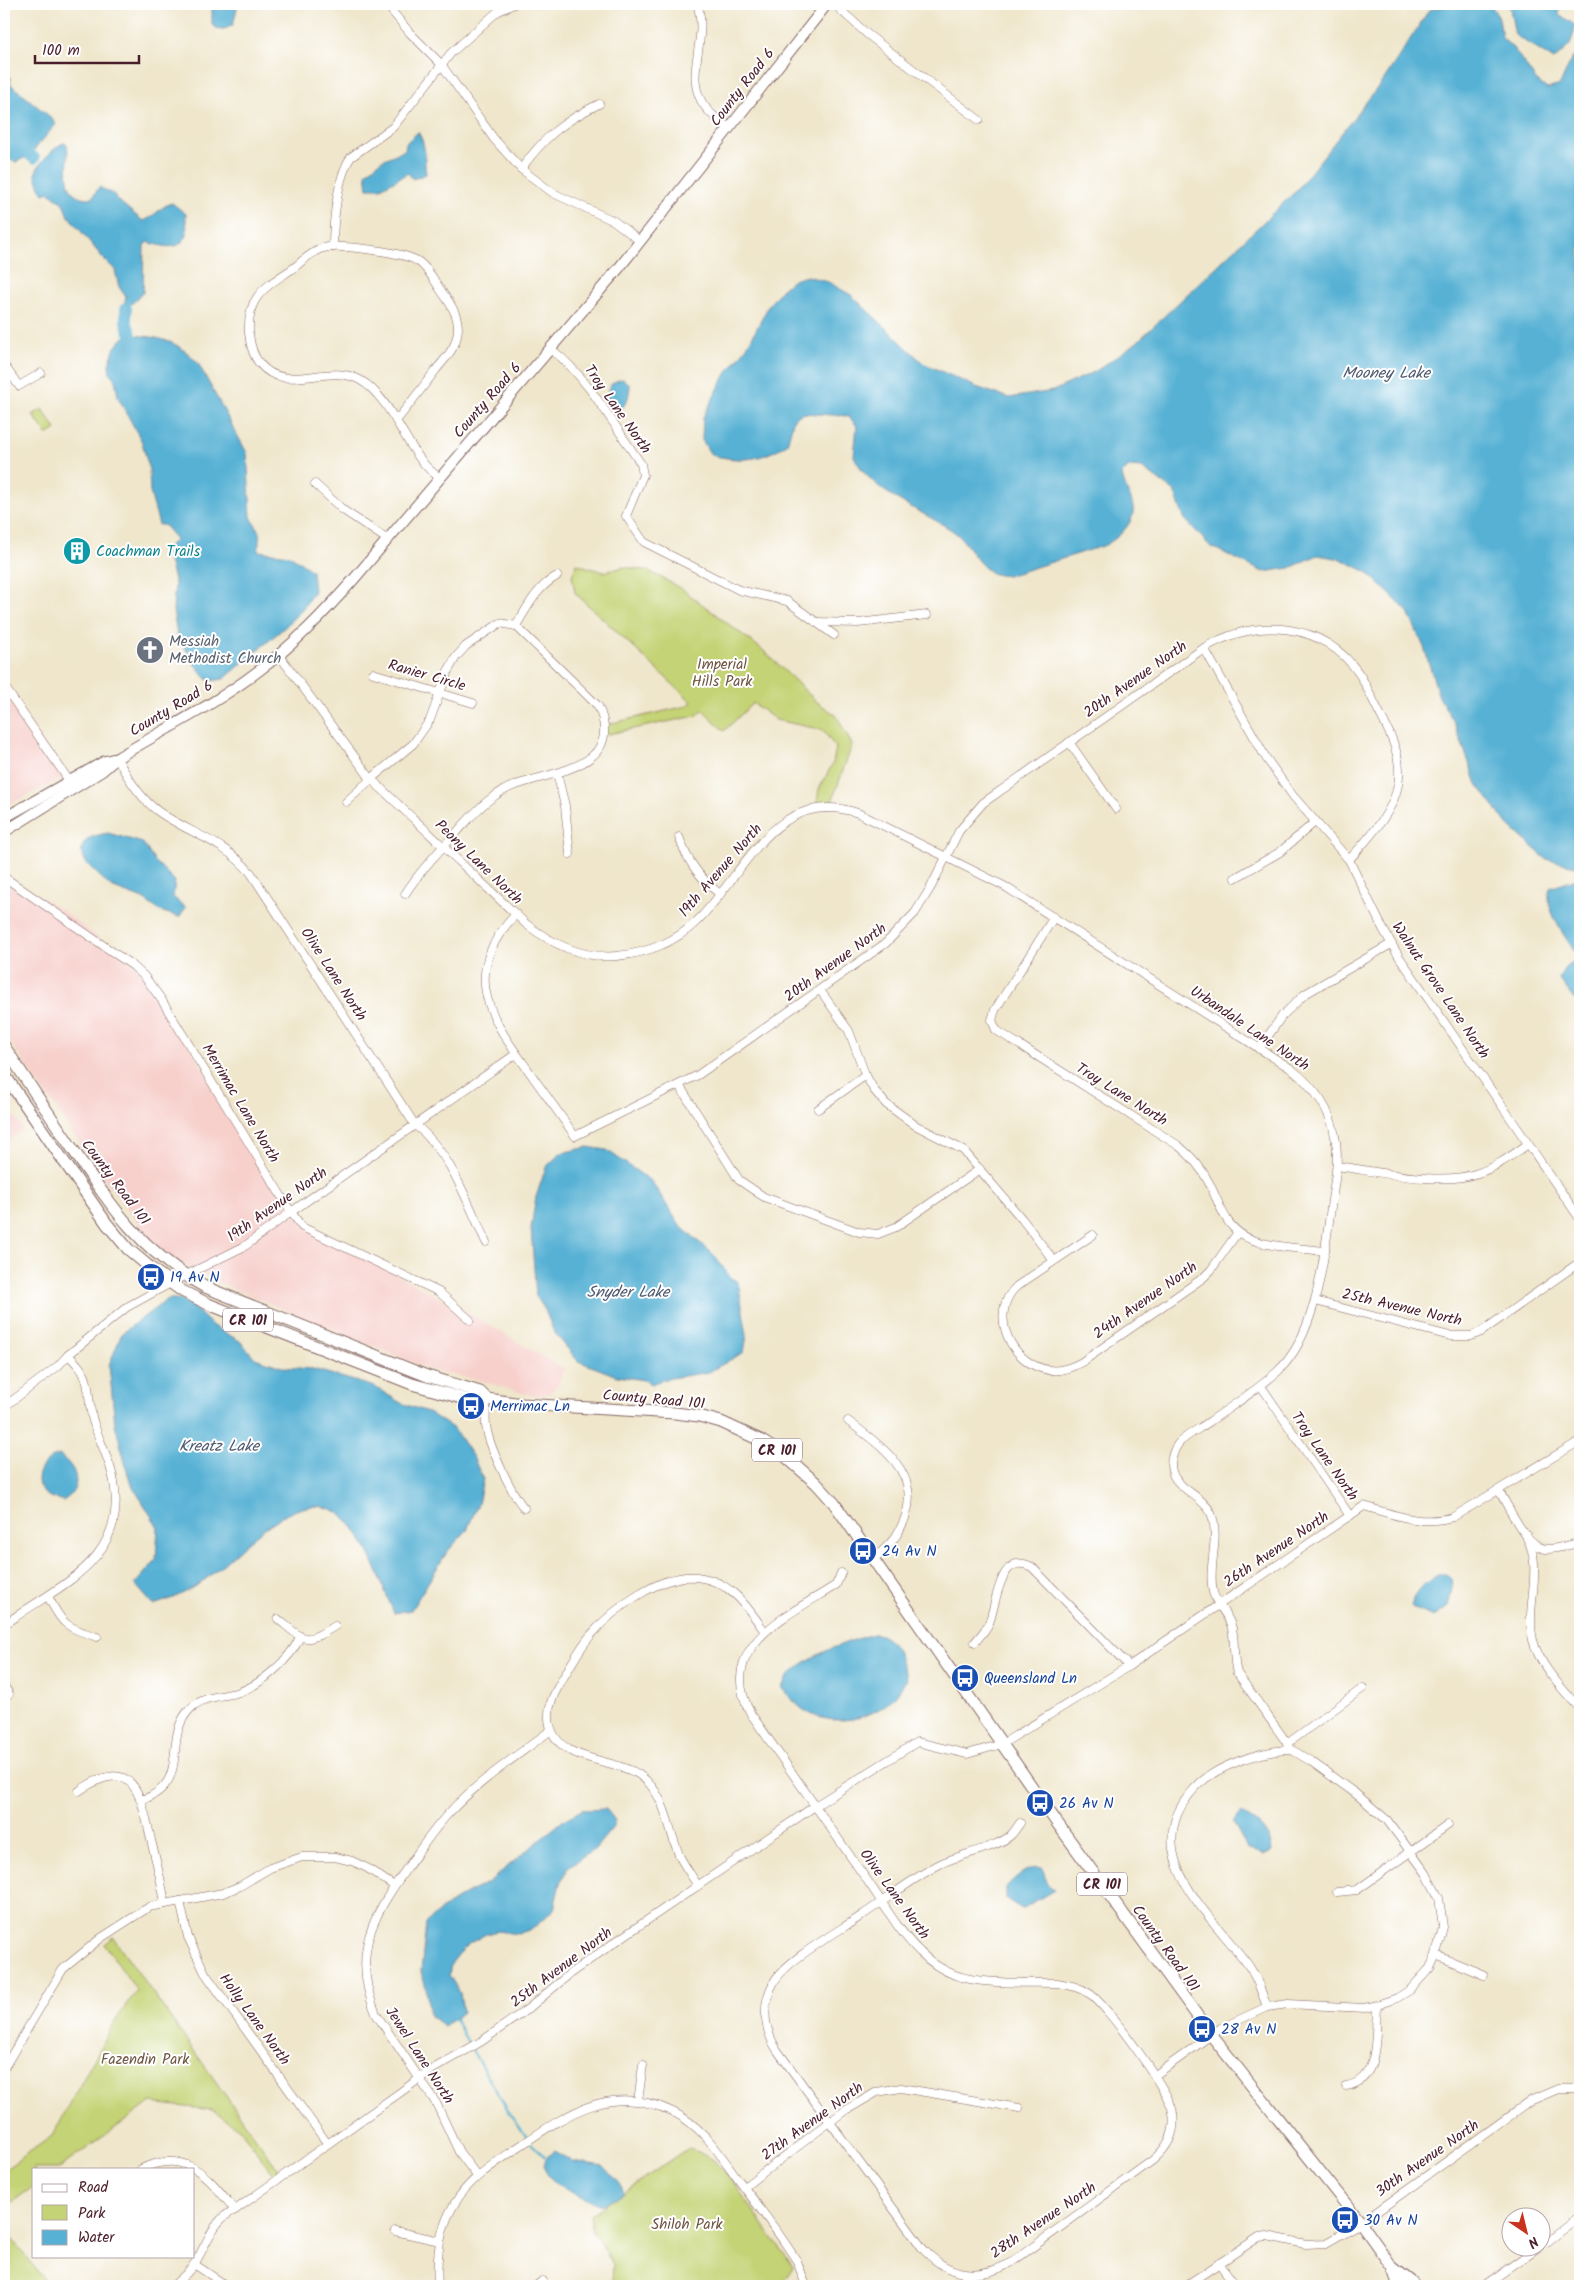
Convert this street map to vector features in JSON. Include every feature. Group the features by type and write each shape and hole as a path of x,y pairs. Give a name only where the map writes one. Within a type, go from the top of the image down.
{"main road":[{"name":"County Road 6","path":"4,818 72,784 102,772 116,758 251,677 319,618 551,349 640,241 827,4"},
{"name":"County Road 6","path":"4,832 72,784"},
{"name":"County Road 101","path":"4,1046 109,1202 138,1238 185,1276 205,1286 408,1368 457,1386 480,1392 487,1399"},
{"name":"County Road 101","path":"4,1074 107,1224 128,1249 189,1295 219,1309 412,1384 476,1402 487,1399 564,1408 675,1413 699,1416 742,1431 784,1455 816,1483 834,1503 1002,1744 1212,2036 1361,2223 1392,2267 1399,2286"},
{"name":"County Road 101","path":"1392,2267 1410,2280 1414,2286"}],"street":[{"path":"386,4 410,34 441,64 494,139 521,170 553,193 614,222 640,241"},
{"path":"333,247 341,181 346,164 351,158 393,128 441,64 487,20 512,4"},
{"path":"697,4 702,19 702,34 694,77 696,88 705,107 729,128"},
{"path":"834,4 881,45 979,120"},
{"path":"521,170 558,128 571,118 599,104"},
{"path":"396,421 455,344 458,324 456,314 421,263 411,257 333,247 316,251 258,293 249,312 250,344 260,364 278,376 289,379 339,373 360,380 377,395 421,460 440,478"},
{"name":"Troy Lane North","path":"551,349 563,358 586,386 641,464 643,475 626,516 644,542 739,590 787,601 834,635"},
{"path":"4,365 19,386 41,373"},
{"path":"315,484 343,510 388,540"},
{"path":"516,626 536,593 547,582 558,576"},
{"path":"816,622 858,623 927,615"},
{"path":"346,802 413,744 423,733 430,720 448,671 456,657 466,646 500,623 516,626 592,698 602,715 603,735 601,744 589,760 571,770 514,786 500,792 476,811 414,881 405,894"},
{"name":"20th Avenue North","path":"576,1136 698,1075 870,956 902,929 926,896 958,831 983,803 1204,648 1235,632 1252,629 1288,629 1321,640 1349,662 1360,675 1392,736 1399,766 1399,782 1395,798 1388,812 1349,860"},
{"name":"Walnut Grove Lane North","path":"1204,648 1266,758 1293,796 1349,860 1391,944 1580,1219"},
{"name":"Peony Lane North","path":"279,654 371,779 516,914 500,932 493,945 485,974 488,1004 493,1018 516,1054 576,1136"},
{"name":"Ranier Circle","path":"373,673 473,703"},
{"path":"4,686 72,784"},
{"path":"1069,742 1116,809"},
{"name":"Olive Lane North","path":"116,758 136,788 158,812 223,847 238,858 251,873 415,1125 435,1143 468,1203 486,1242"},
{"path":"558,773 565,806 570,854"},
{"name":"19th Avenue North","path":"516,914 541,935 574,951 592,955 630,954 648,950 673,939 695,922 777,826 802,811 816,808 830,807 858,813 946,857"},
{"path":"1235,878 1280,852 1316,821"},
{"path":"679,837 691,864 701,878 720,894"},
{"name":"Urbandale Lane North","path":"946,857 986,875 1054,917 1303,1078 1319,1098 1331,1120 1336,1136 1337,1166 1325,1251 1315,1301 1299,1340 1288,1360 1260,1386 1186,1438 1174,1451 1171,1460 1174,1477 1180,1485 1205,1504 1213,1518 1213,1592 1232,1627 1234,1662 1237,1674 1289,1747"},
{"name":"Merrimac Lane North","path":"4,877 133,966 144,976 161,999 302,1227 439,1292 470,1320"},
{"name":"Troy Lane North","path":"1054,917 992,1015 993,1025 996,1030 1179,1146 1191,1156 1209,1183 1227,1222 1238,1232 1263,1243 1325,1251"},
{"path":"1259,1049 1282,1016 1305,994 1391,944"},
{"path":"820,990 849,1031 866,1075 886,1104 916,1125 963,1150 1054,1261"},
{"name":"19th Avenue North","path":"4,1407 58,1366 127,1307 171,1282 245,1246 516,1054"},
{"path":"818,1109 866,1075"},
{"path":"679,1085 739,1180 764,1197 859,1232 878,1234 896,1227 980,1169"},
{"path":"1337,1166 1433,1178 1463,1177 1491,1168 1528,1144"},
{"name":"24th Avenue North","path":"1093,1235 1009,1293 1002,1309 1003,1328 1015,1348 1031,1363 1040,1368 1062,1370 1082,1362 1203,1278 1211,1270 1238,1232"},
{"name":"25th Avenue North","path":"1315,1301 1450,1336 1471,1336 1489,1327 1580,1262"},
{"path":"4,1625 76,1578 100,1550 113,1524 115,1510 114,1481 94,1423 87,1378 76,1362 68,1356"},
{"name":"Troy Lane North","path":"1260,1386 1350,1516"},
{"path":"487,1399 485,1420 487,1432 514,1497 524,1508"},
{"path":"848,1421 893,1457 906,1480 908,1500 904,1520 891,1542 873,1560"},
{"name":"26th Avenue North","path":"1002,1744 1130,1666 1364,1506 1418,1521 1442,1520 1464,1512 1580,1440"},
{"path":"1499,1490 1527,1538 1534,1557 1531,1610 1533,1639 1544,1665 1580,1709"},
{"path":"1527,1538 1537,1547 1544,1549 1580,1543"},
{"path":"975,1642 988,1625 1004,1574 1013,1565 1026,1564 1032,1567 1130,1666"},
{"path":"698,1886 681,1858 666,1810 651,1786 640,1775 627,1768 570,1751 556,1739 551,1730 548,1719 550,1702 589,1636 611,1616 658,1583 671,1579 697,1577 722,1584 742,1599 765,1632 836,1585 842,1573"},
{"path":"48,1596 62,1621 75,1630 97,1637"},
{"path":"278,1619 300,1637 316,1638 335,1626"},
{"name":"Olive Lane North","path":"765,1632 755,1640 745,1657 740,1676 741,1690 751,1714 919,1951 930,1961 955,1975 969,1979 1069,1985 1090,1994 1107,2010 1170,2100 1174,2122 1168,2144 1153,2160"},
{"path":"142,1800 159,1792 172,1774 178,1728 191,1708 201,1700 235,1693 253,1685 285,1660 300,1637"},
{"path":"4,1686 9,1694"},
{"path":"1267,2007 1255,1976 1246,1962 1207,1917 1174,1858 1171,1833 1173,1822 1188,1795 1210,1775 1259,1755 1289,1747 1363,1688"},
{"path":"4,2068 63,1968 110,1932 149,1908 223,1893 240,1886 270,1868 302,1857 335,1857 352,1861 367,1868 394,1886 431,1835 466,1795 551,1730"},
{"name":"25th Avenue North","path":"173,2286 194,2264 216,2226 228,2213 235,2210 419,2078 482,2041 522,2013 572,1972 815,1806 916,1742 967,1754 1002,1744"},
{"path":"1154,2076 1222,2028 1276,2004 1364,2008 1377,2006 1397,1998 1410,1990 1430,1968 1436,1955 1443,1927 1439,1898 1434,1885 1411,1852 1387,1820 1372,1806 1289,1747"},
{"path":"79,1791 93,1781 111,1776 129,1782 136,1788 142,1800 165,1904"},
{"path":"831,2122 771,2040 765,2015 766,2003 775,1980 783,1971 939,1864 1010,1836 1020,1823"},
{"path":"1337,1892 1357,1890 1448,1825"},
{"name":"Jewel Lane North","path":"394,1886 376,1914 369,1930 365,1947 366,1981 369,1998 376,2014 440,2110 459,2152 477,2176"},
{"name":"Holly Lane North","path":"180,1901 188,1937 205,1973 327,2143"},
{"path":"1436,1955 1484,1975"},
{"path":"1346,2086 1357,2085 1363,2079 1374,2059 1377,2006"},
{"path":"638,2102 643,2065"},
{"name":"27th Avenue North","path":"744,2187 866,2097 889,2088 913,2089 1019,2108"},
{"name":"30th Avenue North","path":"1185,2286 1258,2238 1267,2236 1316,2246 1326,2243 1361,2223 1532,2100 1558,2089 1580,2089"},
{"path":"438,2286 437,2269 440,2241 447,2218 455,2203 477,2176 573,2112 606,2101 638,2102 658,2106 689,2122 714,2146 787,2246 797,2261 806,2286"},
{"name":"28th Avenue North","path":"831,2122 933,2259 958,2272 972,2274 986,2273 1012,2262 1153,2160"},
{"path":"145,2168 167,2162 192,2168"},
{"path":"195,2170 211,2180 235,2210"},
{"path":"1552,2237 1580,2216"},
{"path":"395,2231 440,2241"},
{"path":"1484,2286 1523,2258"},
{"path":"1220,2263 1236,2286"},
{"path":"194,2264 227,2286"}],"shaded area":[{"path":"4,690 66,776 4,807"},
{"path":"4,871 17,883 60,909 135,965 153,986 277,1190 305,1226 463,1310 564,1369 558,1385 549,1393 533,1396 478,1380 431,1370 220,1283 173,1259 154,1245 105,1180 4,1033"},
{"path":"4,1101 23,1129 4,1143"}],"green space":[{"path":"42,409 56,429 47,435 33,415"},
{"name":"Imperial Hills Park","path":"577,564 604,572 624,567 649,571 682,589 764,651 817,702 836,715 852,745 830,807 816,808 819,789 833,763 836,748 823,730 776,720 753,703 724,731 703,710 696,716 603,735 604,725 687,706 692,702 575,593 572,575"},
{"name":"Fazendin Park","path":"113,1937 280,2172 274,2176 241,2130 213,2110 150,2103 59,2168 32,2168 32,2187 4,2208 4,2170 52,2136 118,2016 137,1991 104,1944"},
{"name":"Shiloh Park","path":"689,2148 714,2160 741,2193 793,2267 783,2282 776,2286 612,2286 613,2264 593,2232 590,2215"},
{"path":"4,2229 49,2286 4,2286"}],"water":[{"path":"212,4 238,4 233,25 222,29 212,25"},
{"name":"Mooney Lake","path":"1452,4 1490,4 1499,18 1502,38 1514,49 1536,80 1547,89 1560,85 1571,60 1580,50 1580,867 1546,859 1509,826 1491,803 1477,784 1454,722 1439,697 1424,647 1407,611 1367,572 1341,559 1318,555 1290,568 1263,572 1210,546 1184,518 1174,491 1142,468 1129,467 1122,473 1132,503 1133,513 1128,525 1119,536 1103,546 1007,576 998,575 984,567 963,540 953,531 898,500 872,480 854,456 857,426 848,416 803,413 794,418 787,444 768,454 750,459 732,459 711,455 702,440 703,417 726,374 747,347 769,305 782,289 793,280 807,276 828,282 851,295 923,363 976,387 1009,398 1053,391 1096,371 1136,343 1296,191 1385,78 1429,10"},
{"path":"1509,4 1548,4 1559,7 1559,14 1576,26 1570,45 1554,60 1515,35"},
{"path":"4,75 11,77 10,84 56,124 30,155 16,162 4,158"},
{"path":"418,132 424,148 426,174 413,179 408,173 381,188 368,188 366,173 382,160 405,150 406,143"},
{"path":"63,143 67,144 68,179 74,193 81,197 92,198 99,187 115,195 116,199 143,221 172,203 186,214 187,232 180,244 170,247 148,242 144,245 143,293 126,309 123,308 126,297 119,287 115,270 67,214 63,203 49,192 44,194 42,192 35,174 47,156"},
{"path":"131,335 168,341 183,349 198,363 247,453 251,517 260,533 258,551 290,555 312,571 314,591 303,608 285,627 224,679 209,681 195,665 177,634 173,610 175,584 166,549 176,539 164,525 159,525 150,492 149,469 142,442 118,397 115,379 110,373 109,364 115,347 123,338"},
{"path":"623,379 630,385 627,399 619,410 611,408 608,389 613,383"},
{"path":"108,833 143,843 153,859 175,881 173,897 186,908 179,917 160,911 143,899 111,887 86,863 81,850 85,842 95,836"},
{"path":"1580,878 1580,1003 1575,1000 1559,979 1565,968 1577,959 1556,921 1549,899 1550,888"},
{"name":"Snyder Lake","path":"588,1147 607,1150 652,1182 680,1226 712,1253 731,1278 738,1282 747,1335 744,1352 709,1372 665,1379 651,1384 644,1380 617,1376 578,1361 554,1332 545,1310 536,1296 531,1228 536,1197 546,1167 561,1153"},
{"name":"Kreatz Lake","path":"168,1299 180,1299 193,1307 213,1326 240,1341 255,1358 282,1367 313,1369 375,1387 401,1403 428,1412 454,1429 473,1457 483,1479 478,1504 467,1530 447,1552 411,1610 394,1613 370,1554 350,1523 332,1510 314,1506 294,1511 275,1521 201,1583 175,1597 153,1605 135,1584 156,1560 158,1527 130,1482 115,1424 109,1365 122,1333"},
{"path":"59,1455 70,1465 76,1478 74,1490 63,1501 46,1494 40,1488 38,1482 38,1476 44,1465 53,1457"},
{"path":"1440,1574 1451,1577 1452,1588 1448,1607 1434,1617 1411,1606 1415,1596 1422,1587"},
{"path":"873,1634 880,1635 892,1643 900,1657 907,1679 894,1698 879,1709 857,1718 845,1720 822,1718 801,1708 782,1689 786,1679 807,1661 835,1647"},
{"path":"606,1809 615,1820 613,1827 595,1849 568,1867 560,1883 554,1909 534,1928 518,1934 497,1931 486,1934 470,1943 451,1964 449,1975 460,1993 463,2012 444,2026 430,2016 426,1987 421,1972 426,1923 440,1910 489,1882 565,1819 582,1810"},
{"path":"1241,1813 1262,1828 1269,1838 1272,1851 1263,1855 1247,1848 1234,1824 1234,1820"},
{"path":"1037,1867 1042,1868 1049,1886 1054,1890 1022,1909 1006,1899 1006,1887 1020,1874"},
{"path":"554,2151 572,2161 603,2166 624,2192 604,2205 583,2198 559,2185 550,2177 545,2169 546,2160"}],"waterway":[{"path":"30,155 34,158"},
{"path":"126,309 126,322 131,335"},
{"path":"454,2017 470,2046"},
{"path":"472,2050 507,2109 528,2139"},
{"path":"531,2143 545,2157"}],"place":[{"name":"Coachman Trails","path":"77,551"},
{"name":"Messiah Methodist Church","path":"150,650"},
{"name":"19 Av N","path":"151,1277"},
{"name":"Merrimac Ln","path":"471,1406"},
{"name":"24 Av N","path":"863,1551"},
{"name":"Queensland Ln","path":"965,1678"},
{"name":"26 Av N","path":"1040,1803"},
{"name":"28 Av N","path":"1202,2029"},
{"name":"30 Av N","path":"1345,2220"}]}
